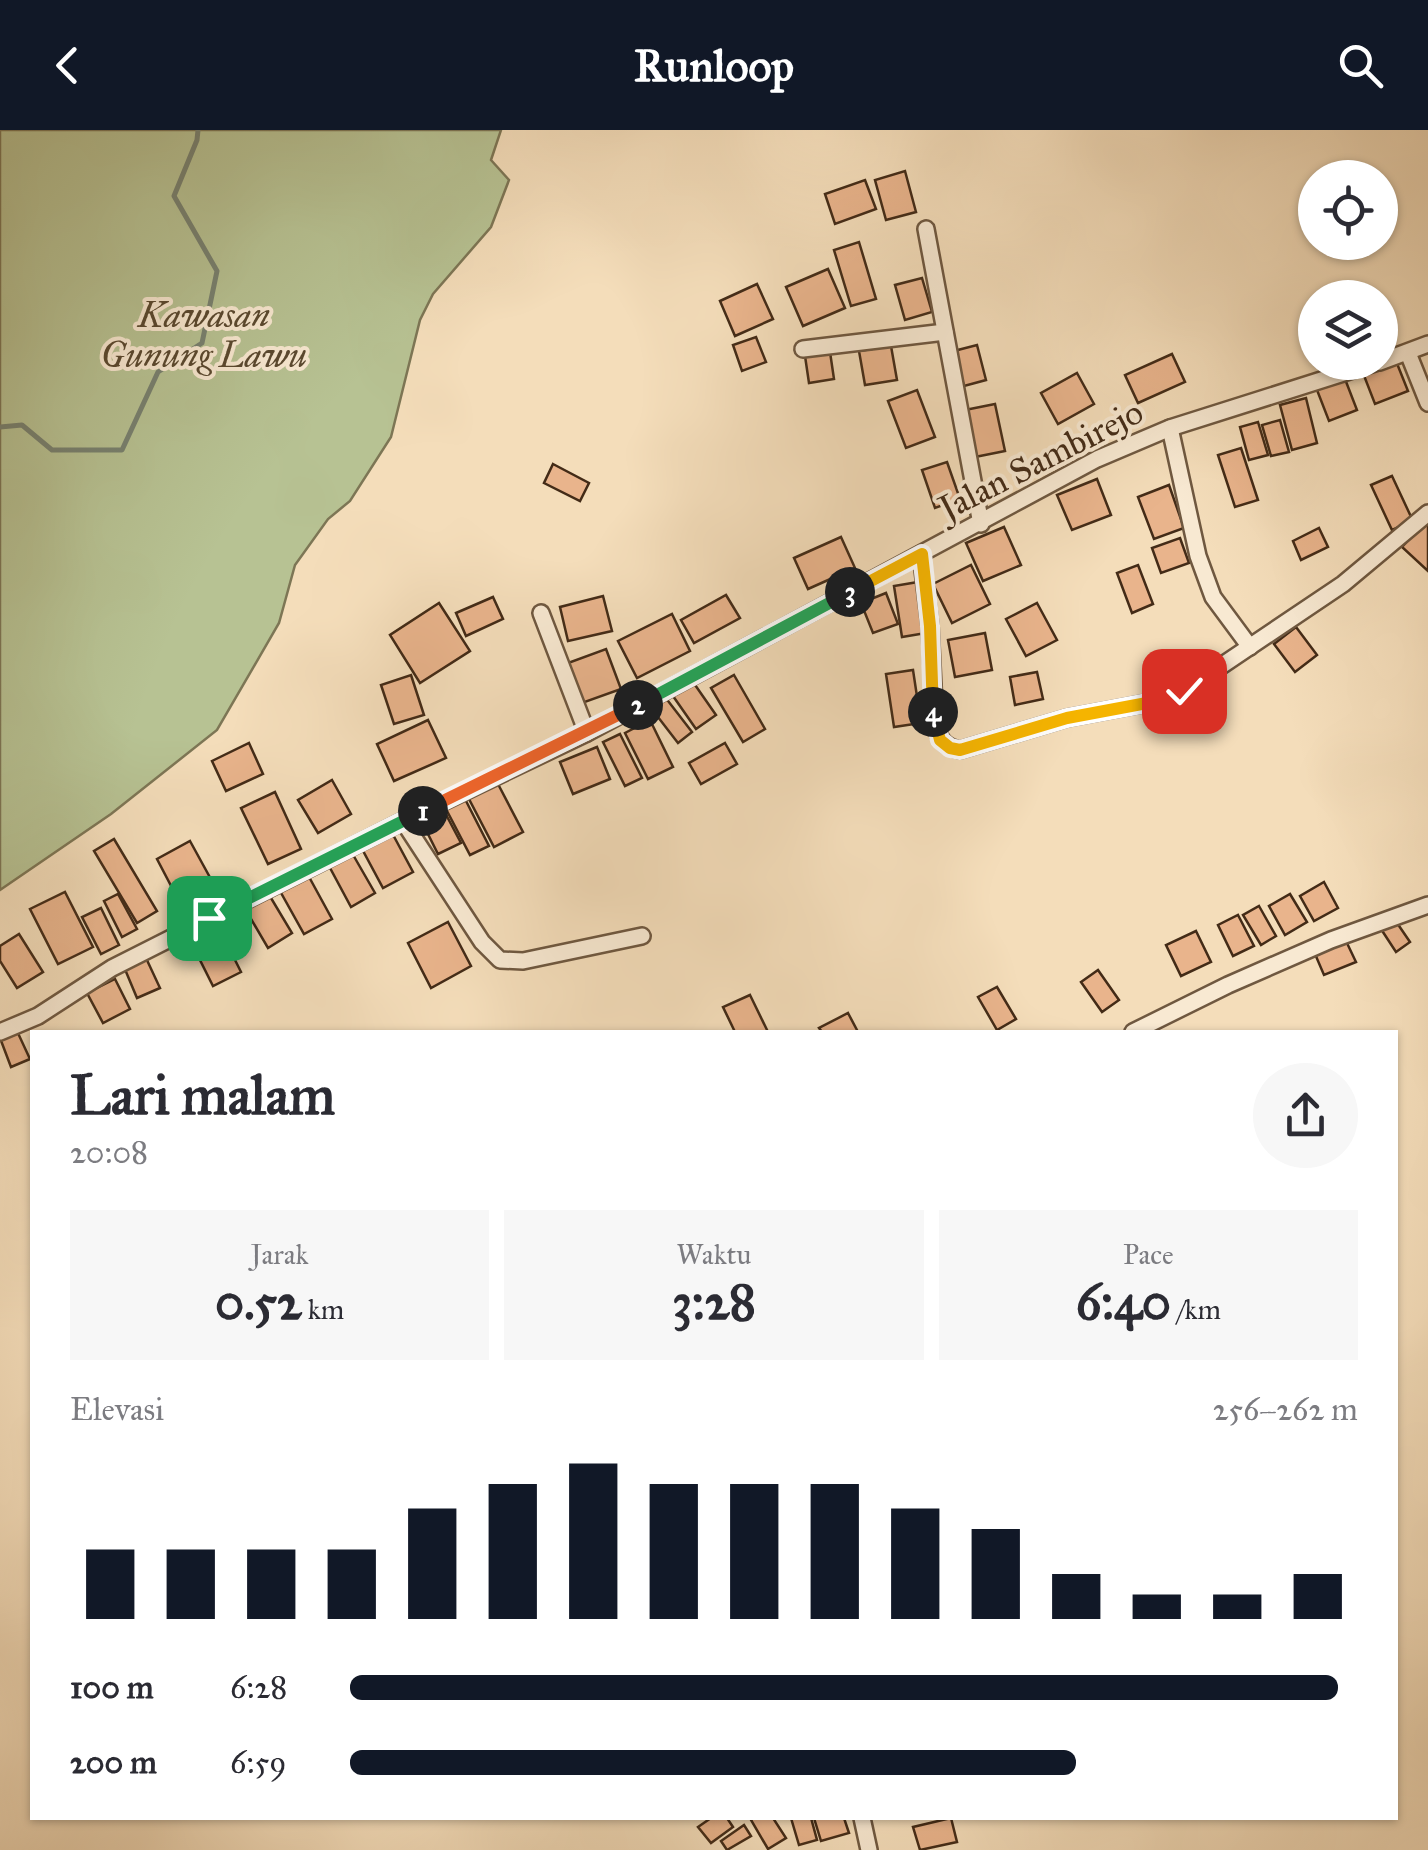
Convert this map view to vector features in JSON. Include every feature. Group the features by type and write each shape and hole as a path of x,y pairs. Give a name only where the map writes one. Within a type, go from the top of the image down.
{"street":[{"path":"926,229 980,524"},
{"path":"803,349 945,332"},
{"name":"Jalan Sambirejo","path":"1398,357 1428,344"},
{"path":"1408,354 1428,403"},
{"name":"Jalan Sambirejo","path":"0,1032 38,1016 112,968 587,733 1097,458 1170,428 1322,380"},
{"path":"1170,428 1198,556 1213,597 1250,646"},
{"path":"922,554 935,726 940,740 950,748 973,746 1067,718 1163,700 1184,691 1354,576 1428,513"},
{"path":"542,614 587,733"},
{"path":"403,821 482,942 500,960 523,961 642,936"},
{"path":"1137,1030 1262,970 1428,905"},
{"path":"862,1820 869,1850"}],"green space":[{"name":"Kawasan Gunung Lawu","path":"0,130 501,130 491,160 509,180 491,227 433,294 420,320 391,437 350,501 328,519 295,565 279,623 217,730 111,814 0,890"}],"building":[{"path":"905,171 916,212 886,220 875,180"},
{"path":"865,180 876,209 835,224 825,194"},
{"path":"859,242 876,299 851,306 834,250"},
{"path":"828,269 845,308 803,326 786,287"},
{"path":"922,278 932,312 905,320 895,285"},
{"path":"757,284 773,319 735,336 720,301"},
{"path":"756,337 766,362 742,371 733,345"},
{"path":"977,345 986,380 964,386 954,351"},
{"path":"891,346 897,380 865,385 859,351"},
{"path":"830,352 834,379 809,383 805,356"},
{"path":"1172,354 1185,382 1138,403 1125,375"},
{"path":"1398,366 1408,391 1375,404 1366,380 1398,380"},
{"path":"1077,373 1094,404 1058,424 1041,393"},
{"path":"1345,380 1357,410 1329,421 1317,390"},
{"path":"917,390 935,437 906,448 888,401"},
{"path":"1306,398 1317,443 1292,450 1280,405"},
{"path":"995,404 1005,451 975,457 965,410"},
{"path":"1280,420 1289,452 1271,456 1262,425"},
{"path":"1258,422 1268,455 1249,460 1240,427"},
{"path":"1241,448 1258,500 1235,507 1218,455"},
{"path":"947,462 960,499 935,508 922,470"},
{"path":"553,464 589,483 580,501 544,483"},
{"path":"1392,476 1413,521 1392,530 1371,485"},
{"path":"1097,479 1111,515 1072,530 1057,495"},
{"path":"1169,485 1184,528 1154,539 1138,497"},
{"path":"1428,519 1428,571 1402,547"},
{"path":"1004,527 1021,565 983,581 966,543"},
{"path":"1319,528 1328,547 1301,560 1293,541"},
{"path":"841,537 855,568 808,589 794,558"},
{"path":"1180,538 1189,563 1161,573 1152,548"},
{"path":"971,565 990,604 952,623 933,584"},
{"path":"1138,565 1153,604 1132,613 1117,573"},
{"path":"918,582 926,633 902,637 894,586"},
{"path":"886,593 898,624 873,633 861,603"},
{"path":"726,595 740,618 694,643 681,620"},
{"path":"603,596 612,631 568,641 560,607"},
{"path":"493,597 503,619 466,636 456,613"},
{"path":"439,603 470,651 420,683 390,635"},
{"path":"1037,603 1057,640 1026,656 1006,619"},
{"path":"672,614 690,651 637,678 618,641"},
{"path":"1296,627 1317,655 1295,672 1274,644"},
{"path":"985,633 992,670 955,677 948,640"},
{"path":"606,649 621,689 582,703 568,663"},
{"path":"913,670 921,723 894,727 886,674"},
{"path":"1037,672 1043,699 1015,705 1010,677"},
{"path":"411,675 424,715 394,724 381,685"},
{"path":"734,675 765,729 743,742 711,688"},
{"path":"693,682 716,715 696,729 673,696"},
{"path":"665,697 692,732 678,743 651,708"},
{"path":"428,720 446,758 394,781 377,744"},
{"path":"650,720 673,767 648,779 625,733"},
{"path":"620,734 642,778 625,786 603,742"},
{"path":"249,743 263,774 226,791 212,761"},
{"path":"725,743 737,764 701,784 689,763"},
{"path":"597,747 610,779 573,794 560,762"},
{"path":"332,780 351,814 318,833 298,800"},
{"path":"498,784 523,832 494,847 469,799"},
{"path":"275,792 301,849 268,864 241,808"},
{"path":"465,799 489,846 470,855 446,809"},
{"path":"442,807 461,843 438,854 420,818"},
{"path":"391,831 413,872 383,888 361,847"},
{"path":"114,839 157,911 137,923 94,851"},
{"path":"190,841 213,883 179,901 157,859"},
{"path":"352,853 375,893 351,907 329,866"},
{"path":"308,875 332,919 304,934 280,891"},
{"path":"1324,882 1338,908 1314,921 1300,896"},
{"path":"65,892 93,947 58,964 30,909"},
{"path":"268,893 292,933 268,948 244,907"},
{"path":"118,894 137,929 122,937 104,901"},
{"path":"1290,894 1307,922 1285,935 1269,906"},
{"path":"1259,906 1276,936 1261,945 1243,915"},
{"path":"101,908 119,945 101,954 82,917"},
{"path":"1238,915 1254,946 1233,956 1218,925"},
{"path":"1395,920 1410,942 1396,952 1381,929"},
{"path":"216,922 241,972 213,986 188,936"},
{"path":"448,922 471,966 431,988 408,943"},
{"path":"1196,931 1211,962 1181,976 1166,945"},
{"path":"19,934 43,972 17,988 0,961 0,946"},
{"path":"1346,941 1356,962 1324,975 1315,954"},
{"path":"146,958 160,988 137,998 124,967"},
{"path":"1098,970 1119,1000 1102,1012 1081,982"},
{"path":"115,979 130,1009 103,1023 87,993"},
{"path":"997,987 1016,1019 997,1030 978,997"},
{"path":"750,995 767,1030 734,1030 723,1007"},
{"path":"848,1013 857,1030 820,1030"},
{"path":"17,1031 30,1059 11,1067 0,1038"},
{"path":"708,1820 728,1820 733,1827 711,1843 698,1827"},
{"path":"751,1820 774,1820 786,1838 768,1849"},
{"path":"792,1820 812,1820 817,1840 799,1845"},
{"path":"815,1820 845,1820 849,1833 821,1841"},
{"path":"952,1820 957,1842 920,1850 913,1827"},
{"path":"744,1825 751,1836 727,1850 721,1841"}],"waterway":[{"path":"0,427 22,425 52,450 122,450 158,372 202,343 217,271 174,196 198,130"}],"route":[{"path":"209,918 587,733 922,554 935,726 940,740 950,748 960,750 1067,718 1163,700 1184,691"}]}
